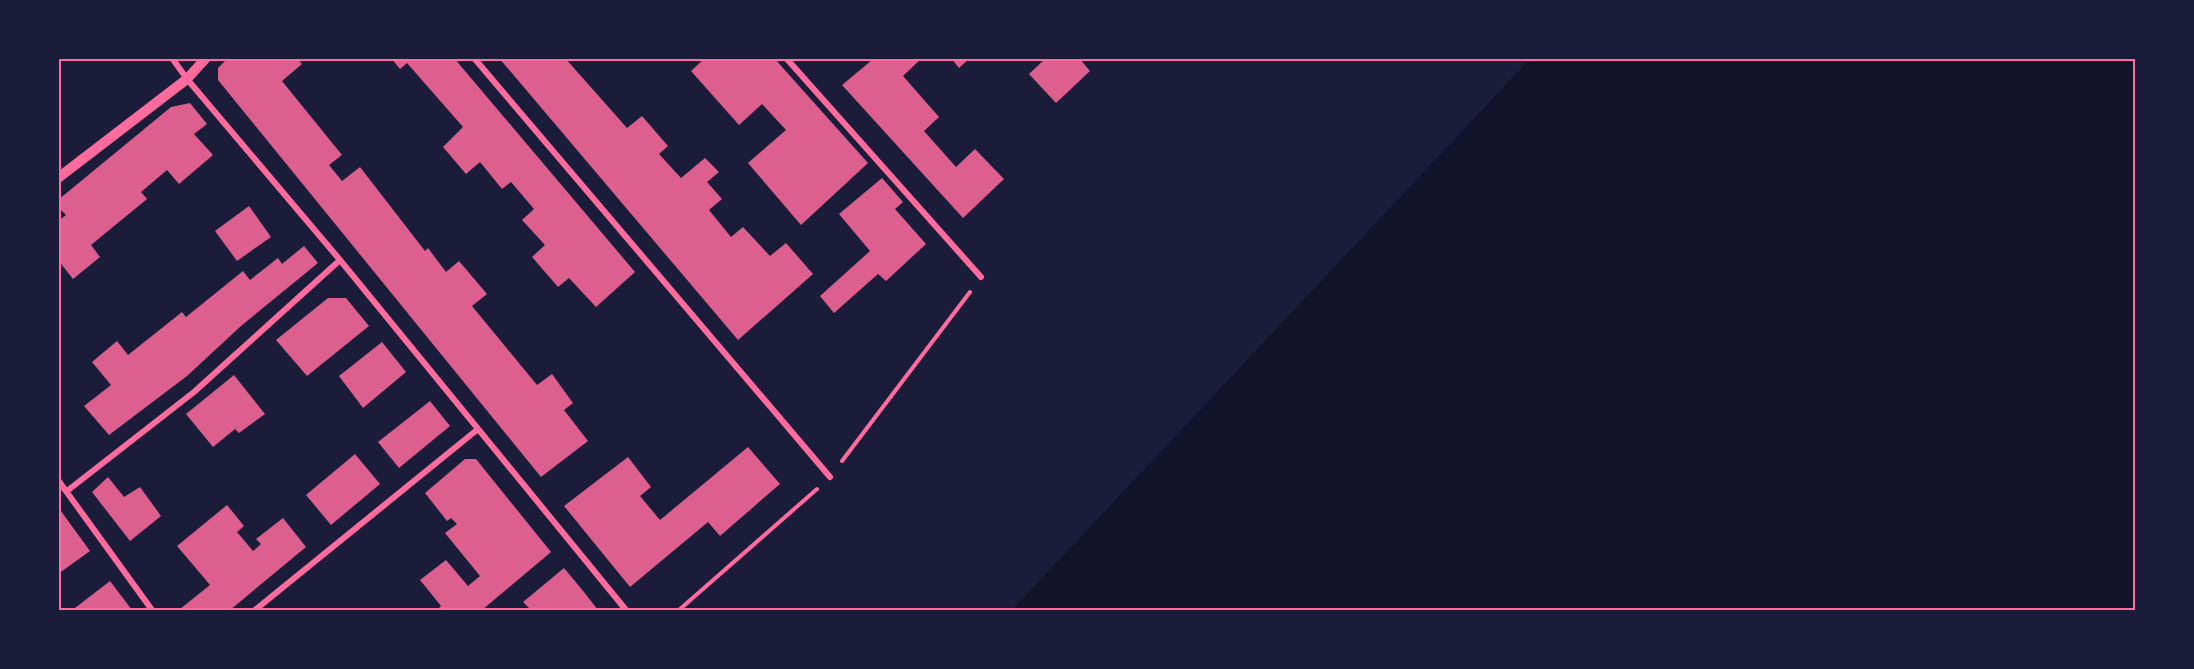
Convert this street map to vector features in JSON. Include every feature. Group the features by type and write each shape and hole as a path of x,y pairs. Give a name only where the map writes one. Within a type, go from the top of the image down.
{"street":[{"path":"172,58 626,610"},
{"path":"58,178 187,79 206,58"},
{"path":"474,58 830,477"},
{"path":"786,58 981,277"},
{"path":"67,491 194,392 340,260"},
{"path":"255,610 478,429"},
{"path":"58,480 153,610"}],"path":[{"path":"679,610 830,477 981,277"}],"shaded area":[{"path":"1530,59 2135,59 2135,610 1012,610"}],"building":[{"path":"228,58 297,58 302,64 282,81 342,155 329,165 342,181 360,167 425,251 428,248 446,272 459,261 487,294 472,306 537,385 552,374 573,403 564,410 588,441 541,477 218,80 218,68"},
{"path":"391,58 454,58 635,272 596,307 569,278 558,287 532,257 545,245 522,220 534,209 511,182 502,189 480,162 466,174 443,147 463,127 407,63 400,69"},
{"path":"499,58 565,58 627,128 642,116 668,146 659,154 681,178 705,158 719,172 707,182 722,199 709,210 731,237 743,227 770,256 786,243 813,274 738,340"},
{"path":"705,58 774,58 868,163 801,225 748,163 786,130 762,104 739,125 691,71"},
{"path":"870,58 922,58 903,76 939,117 924,131 956,167 975,149 1004,179 963,218 842,85 872,60"},
{"path":"951,58 970,58 959,68"},
{"path":"1046,58 1079,58 1090,71 1056,103 1029,74"},
{"path":"190,103 207,124 194,134 213,155 179,184 167,170 141,192 147,199 91,245 100,257 73,279 58,260 58,221 66,215 58,207 58,200 171,107"},
{"path":"882,178 903,202 895,209 926,244 886,281 878,274 834,313 820,296 870,251 839,214"},
{"path":"249,206 271,237 237,261 215,231"},
{"path":"304,246 318,263 241,326 187,376 109,435 84,406 111,385 92,362 117,341 128,355 182,312 186,317 243,271 250,280 278,258 282,264"},
{"path":"328,298 346,298 369,326 307,376 276,340"},
{"path":"382,342 406,372 363,408 339,376"},
{"path":"234,375 265,414 239,433 235,429 213,447 186,414"},
{"path":"430,401 450,426 399,468 378,442"},
{"path":"748,447 780,484 720,536 708,522 630,587 564,506 628,457 651,487 640,496 660,520"},
{"path":"355,454 380,484 331,525 306,495"},
{"path":"465,459 476,459 551,552 482,610 439,610 441,606 420,580 446,560 468,586 480,576 445,533 457,524 451,518 447,521 425,493"},
{"path":"108,477 124,497 140,487 161,516 130,541 92,492"},
{"path":"227,505 244,526 237,532 253,551 261,544 256,539 283,518 306,547 230,610 182,610 180,609 210,585 177,546"},
{"path":"58,507 90,551 58,574"},
{"path":"564,568 598,610 531,610 523,602"},
{"path":"110,581 132,610 76,610 75,608"}]}
